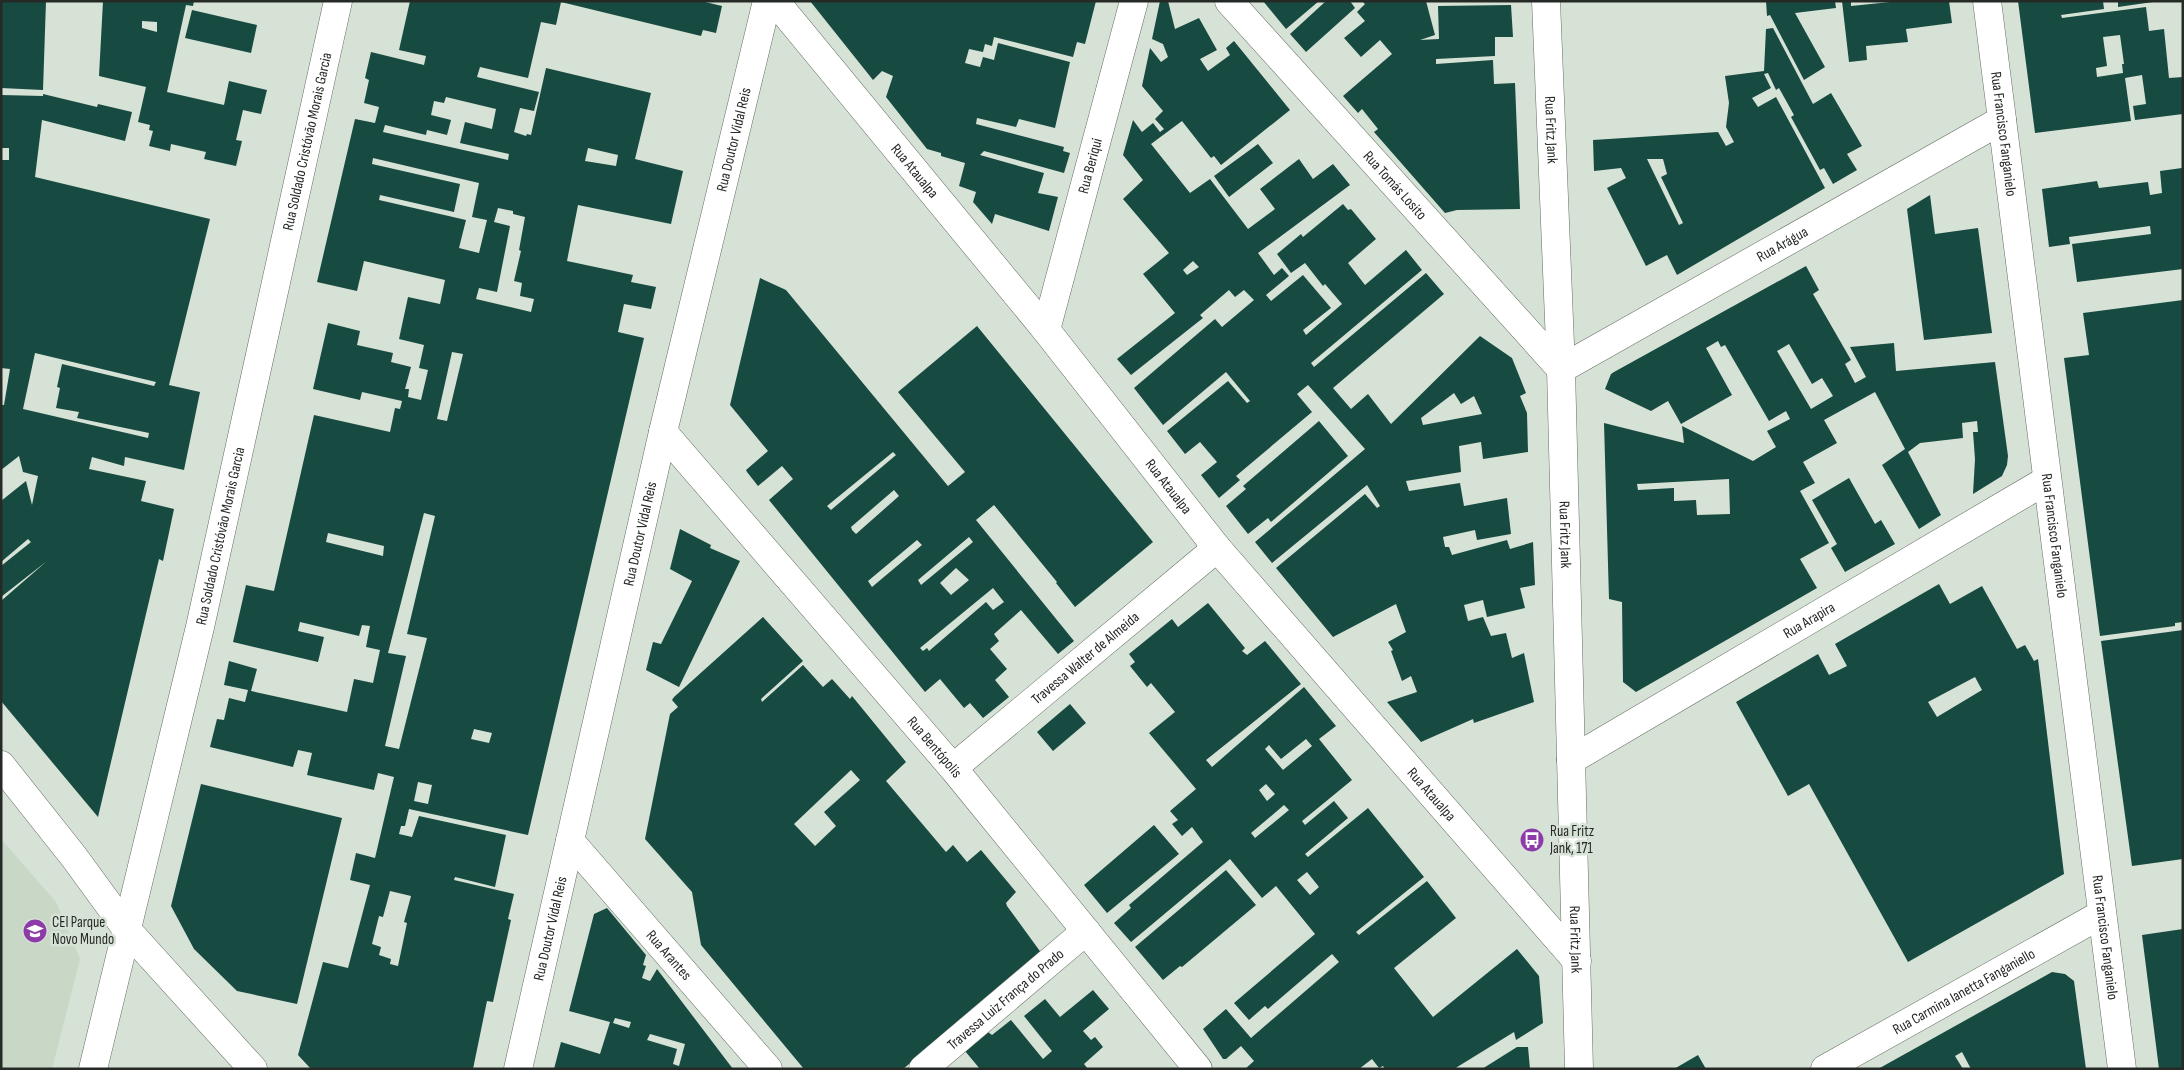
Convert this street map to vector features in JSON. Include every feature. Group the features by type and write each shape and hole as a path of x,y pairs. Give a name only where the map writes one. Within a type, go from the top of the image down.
{"street":[{"name":"Rua Soldado Cristóvão Morais Garcia","path":"93,1069 128,931 200,627 338,1"},
{"name":"Rua Doutor Vidal Reis","path":"518,1069 662,432 767,1"},
{"name":"Rua Ataualpa","path":"775,1 1046,330 1216,548 1576,961"},
{"name":"Rua Beriqui","path":"1046,330 1134,1"},
{"name":"Rua Tomás Losito","path":"1229,1 1561,369"},
{"name":"Rua Fritz Jank","path":"1546,1 1561,369 1579,1069"},
{"name":"Rua Francisco Fanganielo","path":"1987,1 2122,1069"},
{"name":"Rua Arágua","path":"1561,369 2002,120"},
{"name":"Rua Bentópolis","path":"662,432 954,768 1198,1069"},
{"name":"Rua Arapira","path":"1571,760 2048,480"},
{"name":"Travessa Walter de Almeida","path":"954,768 1216,548"},
{"path":"1,765 74,857 128,931 253,1069"},
{"name":"Rua Arantes","path":"570,842 768,1069"},
{"name":"Rua Carmina Ianetta Fanganiello","path":"1825,1069 2102,914"},
{"name":"Travessa Luiz França do Prado","path":"923,1069 1086,931"}],"shaded area":[{"name":"CEI Parque Novo Mundo","path":"1,839 56,902 80,959 52,1069 1,1069"}],"building":[{"path":"1,1 46,1 43,90 1,88"},
{"path":"103,1 194,1 193,6 186,5 167,92 224,105 229,81 267,90 261,114 243,110 236,140 242,141 236,166 204,159 206,152 171,144 170,151 149,146 153,131 149,130 150,125 138,122 146,87 99,76","holes":["142,21 157,22 157,32 142,28"]},
{"path":"410,1 701,1 722,6 716,33 703,30 701,36 561,2 556,25 541,22 528,78 480,67 477,77 539,92 534,111 520,108 514,132 526,136 527,134 531,135 546,68 651,93 635,159 683,171 671,224 578,205 567,261 633,275 631,282 656,287 651,309 624,304 618,332 644,338 528,835 409,809 405,826 401,826 399,834 412,837 419,816 506,835 495,887 455,877 454,880 514,894 508,919 511,920 493,1002 487,1001 473,1069 311,1069 298,1055 323,962 348,968 370,885 350,880 356,853 375,858 394,777 378,773 374,790 307,775 312,753 298,750 293,767 210,747 217,719 224,720 229,698 245,702 248,690 224,685 229,661 257,669 251,691 347,712 354,679 373,683 380,650 366,647 370,626 362,625 359,636 300,622 298,631 324,637 318,662 233,642 246,585 274,591 314,415 390,432 395,408 400,409 402,401 362,392 360,400 313,389 328,323 360,331 357,345 393,353 391,362 411,367 405,389 409,389 408,397 421,400 428,370 419,368 424,345 399,339 408,297 440,304 445,280 364,261 357,291 317,282 355,119 375,123 379,107 364,103 369,80 365,78 371,52 424,65 426,56 399,50","holes":["446,97 496,109 492,129 465,122 460,143 509,154 508,160 383,132 385,125 426,135 427,130 447,135 451,120 431,115 434,101 444,103","588,148 618,155 616,166 585,161","373,158 479,183 472,217 487,220 479,253 459,248 466,220 379,200 380,195 454,212 460,184 372,164","498,208 513,211 513,214 525,217 519,250 521,251 514,281 522,283 520,296 534,299 531,312 476,299 479,288 497,292 510,226 494,222","452,352 463,354 447,421 437,419","424,513 435,516 407,634 427,638 399,749 385,746 406,656 388,653","328,533 384,546 383,556 326,542","474,729 492,733 489,743 471,739","418,782 432,785 428,804 414,801","390,891 411,896 404,922 407,923 398,966 390,964 391,959 379,955 381,947 372,944 379,916 383,917"]},
{"path":"810,1 1096,1 1085,44 1077,42 1073,57 994,37 992,46 985,44 983,52 969,49 965,63 980,67 983,57 994,60 998,43 1070,62 1055,128 1019,119 1016,127 977,118 976,124 1064,147 1063,151 1070,153 1064,173 984,151 980,155 1044,173 1038,193 1058,197 1049,231 995,214 992,224 973,202 976,192 959,186 965,163 941,156 941,153 927,149 886,97 893,76 882,71 873,80"},
{"path":"1160,1 1168,1 1175,29 1199,18 1217,50 1200,59 1208,71 1230,55 1226,48 1234,41 1290,110 1221,165 1214,156 1211,158 1182,121 1151,144 1190,193 1210,179 1248,229 1275,209 1260,189 1299,159 1313,179 1333,164 1350,185 1258,253 1274,275 1282,268 1289,276 1266,295 1271,301 1303,275 1331,308 1303,330 1306,335 1342,304 1325,284 1323,286 1305,263 1291,273 1277,254 1301,234 1303,237 1343,204 1348,210 1351,209 1376,239 1348,263 1365,285 1406,250 1422,270 1311,363 1314,367 1426,273 1444,294 1333,388 1351,409 1368,394 1391,424 1480,336 1512,358 1526,393 1520,396 1527,413 1528,452 1483,459 1481,442 1459,446 1461,472 1406,481 1409,491 1460,483 1464,506 1507,498 1511,534 1477,540 1475,530 1443,537 1445,547 1449,547 1452,555 1507,540 1510,549 1533,542 1535,585 1520,588 1525,608 1487,617 1483,600 1464,605 1468,621 1483,617 1491,636 1506,633 1512,658 1524,653 1534,702 1474,723 1473,719 1421,742 1387,702 1417,692 1411,676 1402,681 1391,651 1393,650 1388,642 1406,632 1396,604 1333,637 1276,568 1365,494 1377,508 1380,506 1367,485 1272,563 1255,542 1365,449 1308,385 1297,394 1312,412 1236,476 1240,480 1219,498 1201,475 1217,462 1200,442 1185,454 1167,431 1228,381 1247,403 1250,401 1226,372 1163,425 1134,388 1215,319 1222,327 1254,300 1244,290 1235,297 1229,290 1200,315 1203,318 1131,375 1117,359 1175,313 1143,274 1169,253 1123,199 1143,180 1123,155 1133,120 1142,132 1153,123 1160,132 1164,129 1155,119 1163,111 1142,86 1150,48 1161,62 1168,57 1163,44 1152,39","holes":["1193,261 1199,267 1187,275 1183,270","1454,393 1461,404 1474,396 1482,414 1423,425 1421,418"]},
{"path":"1263,1 1319,1 1286,29"},
{"path":"1326,1 1350,1 1355,8 1306,52 1290,34"},
{"path":"1362,1 1426,1 1435,35 1420,40 1439,39 1438,6 1511,5 1513,37 1495,37 1495,56 1436,59 1436,64 1493,60 1494,84 1515,83 1520,209 1457,210 1445,213 1374,132 1378,129 1362,109 1358,113 1343,96 1392,54 1380,40 1361,57 1344,38 1365,21 1357,12 1365,4"},
{"path":"1766,1 1835,1 1836,8 1795,13 1825,67 1804,80 1770,15 1767,16"},
{"path":"1842,1 1851,1 1851,6 1900,1 1949,1 1952,23 1906,29 1908,42 1866,46 1867,60 1849,62"},
{"path":"2018,1 2103,1 2104,9 2061,15 2062,18 2146,7 2149,31 2164,29 2169,78 2183,77 2183,114 2135,120 2133,106 2146,104 2142,75 2125,78 2131,121 2035,133","holes":["2120,35 2124,64 2122,64 2123,73 2097,77 2096,68 2107,66 2103,37"]},
{"path":"2118,1 2153,1 2153,2 2118,7"},
{"path":"192,10 257,25 251,53 185,38"},
{"path":"1773,28 1813,104 1831,93 1862,146 1847,154 1857,170 1833,184 1824,168 1820,170 1791,117 1794,115 1779,88 1776,90 1768,73 1764,74 1771,88 1752,98 1758,107 1776,97 1825,188 1677,275 1667,255 1646,266 1607,188 1626,178 1621,168 1594,171 1593,140 1718,132 1726,146 1734,142 1726,127 1729,103 1725,76 1764,71 1766,29","holes":["1647,159 1663,159 1667,174 1661,177 1683,223 1679,225"]},
{"path":"43,94 97,107 98,104 132,112 125,141 42,120 35,177 210,219 169,385 200,392 184,470 125,457 124,466 92,457 89,469 146,481 141,501 174,509 163,561 159,559 98,817 1,701 1,601 47,561 1,597 1,566 31,542 28,539 1,562 1,501 26,481 32,505 38,476 23,472 19,456 1,470 1,405 4,405 10,369 1,368 1,160 9,160 9,148 1,148 1,95 43,96","holes":["35,353 156,382 154,386 62,364 57,387 60,388 56,408 79,412 77,418 149,433 148,438 23,409"]},
{"path":"1258,144 1273,163 1229,197 1214,176"},
{"path":"2182,168 2183,269 2077,282 2072,244 2151,234 2150,226 2069,237 2070,244 2049,247 2042,189 2097,181 2099,188 2148,182 2150,195 2162,193 2160,171"},
{"path":"1930,195 1935,234 1978,228 1992,333 1924,340 1907,209"},
{"path":"1806,266 1819,290 1813,294 1851,360 1845,364 1855,383 1866,377 1850,347 1894,343 1896,371 1995,362 2008,456 2007,465 2002,476 1973,494 1975,459 1973,432 1978,432 1977,421 1962,423 1963,438 1920,443 1908,452 1941,515 1919,529 1882,465 1905,449 1875,392 1824,420 1837,443 1803,462 1815,483 1800,491 1829,543 1800,559 1817,588 1636,692 1623,682 1622,602 1609,599 1604,423 1684,443 1682,426 1753,461 1776,447 1767,431 1790,419 1786,411 1769,421 1725,345 1721,347 1718,341 1706,348 1732,395 1681,424 1668,401 1651,411 1605,389 1611,374","holes":["1789,344 1812,384 1822,378 1833,396 1811,409 1777,351","1729,479 1730,514 1697,515 1696,500 1674,501 1674,488 1638,490 1637,484"]},
{"path":"760,278 786,290 948,486 965,472 898,392 977,326 1153,542 1075,607 994,505 976,520 1074,641 1058,654 1021,610 994,634 999,641 990,649 1007,669 995,680 1009,697 983,718 970,703 964,708 940,679 925,692 769,500 793,479 782,466 758,486 746,470 768,451 730,405","holes":["893,452 896,455 831,510 827,506","894,490 899,496 856,534 851,527","969,537 973,542 921,585 918,580","917,540 922,545 872,587 868,581","956,568 969,580 951,595 940,583","993,588 1004,602 993,610 986,602 929,651 927,648 923,651 920,648"]},
{"path":"2183,300 2183,622 2175,623 2175,626 2100,636 2064,358 2089,355 2083,313"},
{"path":"1319,421 1348,456 1271,522 1268,518 1248,534 1226,506 1246,489 1243,486"},
{"path":"1849,478 1875,524 1881,520 1895,544 1845,572 1831,548 1837,544 1812,500"},
{"path":"680,529 711,545 710,548 740,561 679,687 646,670 653,642 661,644 692,581 670,569"},
{"path":"1939,584 1950,604 1982,586 2017,649 2025,645 2034,661 2038,659 2064,874 1908,962 1809,784 1788,796 1736,702 1818,654 1829,675 1847,666 1835,644","holes":["1975,677 1982,690 1937,717 1928,702"]},
{"path":"1208,603 1245,648 1242,651 1247,655 1265,641 1301,684 1206,760 1212,767 1304,687 1336,726 1319,739 1352,780 1302,821 1305,825 1334,801 1348,818 1305,854 1308,857 1368,808 1424,877 1356,932 1359,935 1427,881 1456,918 1394,968 1433,1017 1517,949 1539,976 1543,1023 1516,1040 1514,1032 1454,1069 1385,1069 1383,1066 1379,1068 1372,1059 1359,1069 1245,1069 1254,1061 1241,1046 1226,1059 1223,1059 1203,1029 1226,1009 1251,1038 1339,962 1332,954 1268,1009 1265,1006 1249,1020 1234,1003 1315,934 1276,886 1262,898 1230,859 1131,942 1114,923 1131,908 1129,905 1203,842 1192,827 1182,836 1172,824 1178,820 1170,811 1196,789 1149,733 1175,712 1151,683 1147,687 1130,666 1135,662 1129,654 1172,619 1178,627","holes":["1306,739 1312,746 1283,770 1265,749 1269,745 1281,759","1266,784 1275,794 1267,801 1259,790","1284,805 1289,810 1255,838 1251,833","1307,872 1319,887 1310,895 1297,880"]},
{"path":"763,617 803,661 761,699 762,702 803,665 823,687 832,679 850,699 852,696 906,762 886,781 946,852 953,845 967,862 981,850 1016,892 1006,903 1007,906 1042,954 903,1069 804,1069 701,945 692,892 645,839 670,714 678,707 672,700","holes":["851,770 860,780 824,812 836,826 815,846 794,824"]},
{"path":"2183,630 2183,859 2132,866 2101,641"},
{"path":"1070,704 1086,723 1053,751 1037,732"},
{"path":"201,784 342,818 297,1004 237,991 194,949 171,906"},
{"path":"1154,825 1179,854 1107,913 1084,885"},
{"path":"1226,870 1256,905 1182,967 1180,966 1163,980 1135,947"},
{"path":"607,908 646,955 643,965 646,966 642,978 650,981 657,969 733,1069 554,1069 561,1042 600,1054 610,1022 569,1011 594,914","holes":["615,1018 631,1022 629,1028 613,1023","650,1034 685,1044 679,1066 673,1064 677,1049 647,1040"]},
{"path":"2183,929 2183,1069 2159,1069 2142,935"},
{"path":"2052,972 2065,974 2074,981 2086,1069 1971,1069 1962,1052 1955,1056 1963,1069 1878,1069"},
{"path":"1093,990 1109,1009 1083,1031 1091,1040 1095,1037 1103,1047 1084,1064 1088,1069 980,1069 965,1051 988,1032 992,1035 1011,1020 1043,1059 1052,1051 1024,1016 1045,999 1060,1017"},
{"path":"1517,1047 1528,1047 1530,1069 1482,1069"},
{"path":"1698,1055 1706,1069 1674,1069"}],"place":[{"name":"Rua Fritz Jank, 171","path":"1532,840"},
{"name":"CEI Parque Novo Mundo","path":"35,931"}]}
